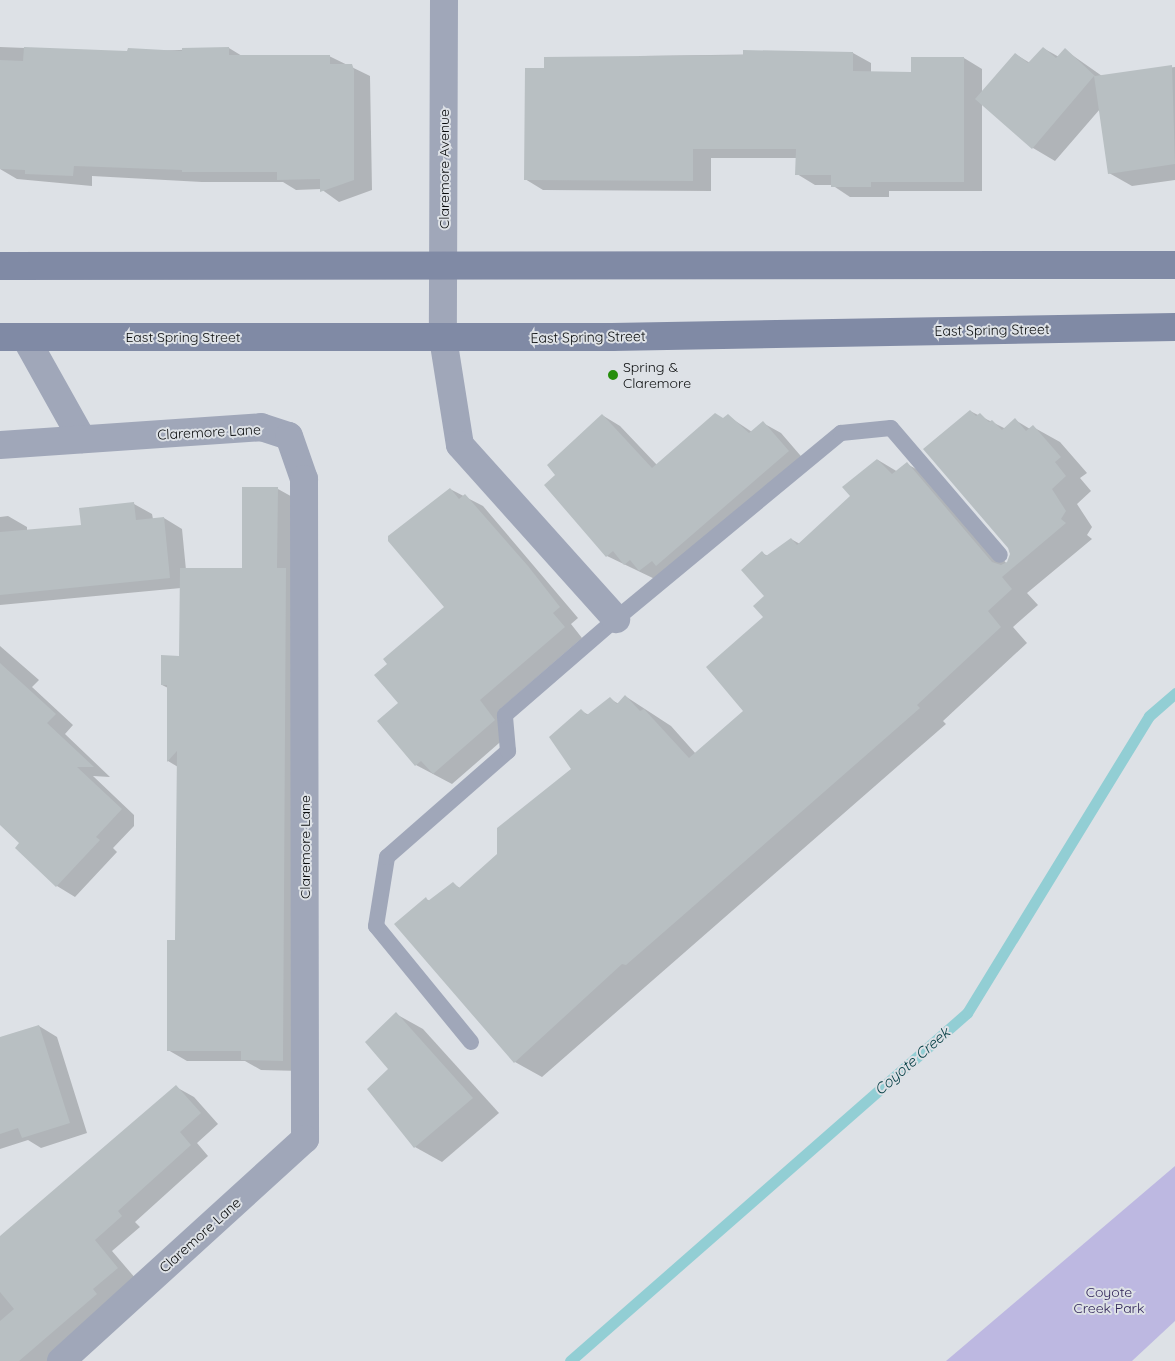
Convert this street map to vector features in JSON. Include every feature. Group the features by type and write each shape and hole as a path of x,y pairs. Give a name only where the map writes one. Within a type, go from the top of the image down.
{"main road":[{"path":"0,266 444,263 1175,265"},
{"name":"East Spring Street","path":"13,337 443,338 1175,327"}],"street":[{"name":"Claremore Avenue","path":"443,338 444,0"},
{"path":"13,337 82,439"},
{"path":"443,338 460,445 616,619"},
{"name":"Claremore Lane","path":"0,445 261,427 289,436 304,479 305,1139 61,1361"}],"lane":[{"path":"471,1042 376,926 387,856 508,751 505,715 616,619 841,433 891,428 1000,555"}],"green space":[{"name":"Coyote Creek Park","path":"1175,1166 1175,1321 1132,1361 946,1361"}],"building":[{"path":"24,47 127,51 128,48 182,51 182,48 229,47 229,55 330,55 330,64 352,64 354,70 354,180 320,192 320,179 277,180 277,172 182,172 182,170 74,166 73,176 25,174 25,170 0,169 0,60 23,61"},
{"path":"1043,47 1056,58 1065,48 1095,76 1172,65 1175,164 1108,174 1094,76 1032,149 975,99 1015,53 1028,63"},
{"path":"743,50 853,52 853,71 911,72 911,57 964,57 964,182 871,182 871,187 831,187 831,175 795,175 796,149 693,149 693,181 524,180 525,68 544,68 544,57 743,55"},
{"path":"970,410 976,416 980,413 989,422 992,420 1002,430 1015,418 1026,431 1033,425 1061,457 1055,462 1066,476 1052,489 1066,511 1061,519 1066,523 1002,577 1012,589 988,611 1001,627 917,705 920,708 626,965 622,964 514,1063 394,924 426,897 428,901 453,882 459,888 497,854 497,828 571,769 549,737 581,709 587,715 610,697 617,704 625,695 640,711 644,709 689,758 743,711 706,667 763,617 753,606 764,596 741,570 762,551 766,556 791,538 797,545 850,496 842,487 877,459 892,474 907,462 992,562 1001,565 1007,562 1010,554 1008,548 923,449"},
{"path":"715,413 723,418 728,414 749,433 763,421 789,451 656,566 652,561 639,571 630,560 624,565 613,551 606,557 544,485 555,475 547,465 602,414 652,468"},
{"path":"242,487 278,487 277,568 286,568 283,1061 241,1060 241,1051 167,1051 167,940 175,940 177,751 167,762 167,685 161,685 161,655 179,656 180,568 242,568"},
{"path":"450,488 459,499 465,494 528,566 560,607 553,613 565,627 480,700 495,720 433,774 421,761 415,766 377,721 398,703 374,675 387,664 383,659 444,607 388,541 388,536"},
{"path":"134,502 136,520 164,517 170,578 0,595 0,532 81,525 79,508"},
{"path":"0,663 56,714 47,723 94,767 77,767 122,809 96,837 100,840 56,887 15,848 19,843 0,825"},
{"path":"396,1012 473,1098 414,1148 367,1089 388,1069 365,1042"},
{"path":"39,1025 70,1123 22,1138 18,1128 0,1134 0,1037"},
{"path":"176,1085 201,1113 180,1132 191,1145 118,1211 122,1216 95,1240 118,1268 93,1289 97,1294 19,1361 0,1361 0,1321 14,1309 0,1292 0,1236"}],"waterway":[{"name":"Coyote Creek","path":"570,1361 967,1013 1149,716 1175,693"}],"place":[{"name":"Spring & Claremore","path":"613,375"}]}
